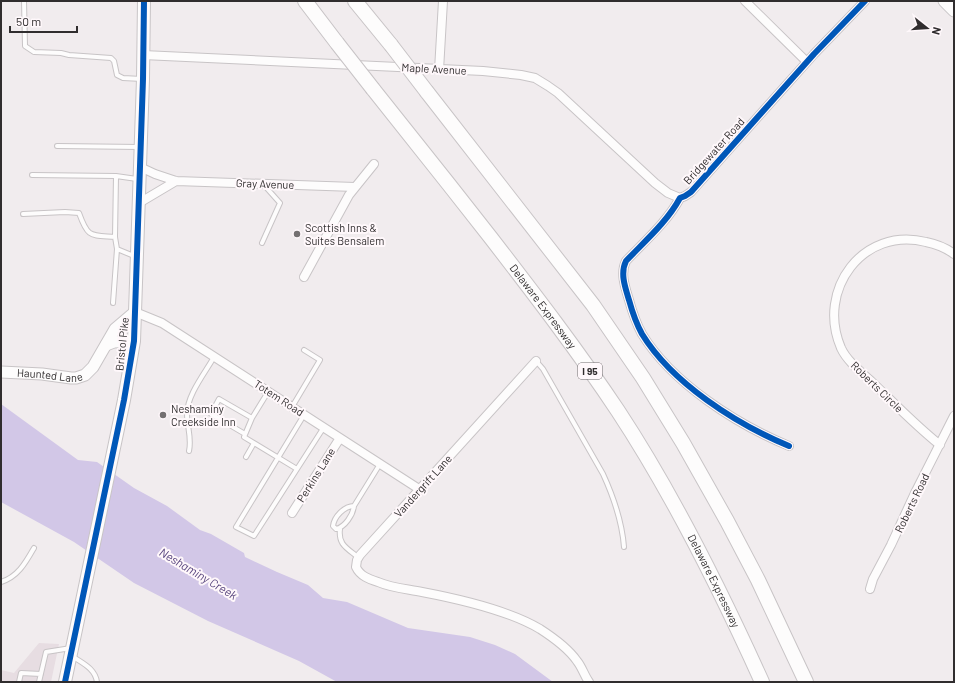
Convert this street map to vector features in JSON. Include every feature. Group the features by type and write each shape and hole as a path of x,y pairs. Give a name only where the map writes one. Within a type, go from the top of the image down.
{"highway":[{"name":"Delaware Expressway","path":"305,1 373,90 420,147 534,293 619,413 691,537 742,636 762,682"},
{"path":"355,1 391,45 593,305 643,378 683,443 727,521 758,580 806,682"}],"main road":[{"name":"Bristol Pike","path":"65,682 114,450 134,341 143,79 144,1"}],"street":[{"path":"439,70 443,1"},
{"path":"744,1 807,62"},
{"name":"Bridgewater Road","path":"788,446 734,418 674,373 642,334 634,317 625,286 623,274 624,265 626,261 665,220 680,198 691,192 807,62 865,1"},
{"path":"944,1 954,11"},
{"name":"Maple Avenue","path":"143,55 506,73 535,78 558,93 655,183 668,193 680,198"},
{"path":"304,277 319,247 355,187 374,164"},
{"name":"Gray Avenue","path":"140,167 176,181 355,187"},
{"path":"139,203 176,181"},
{"name":"Roberts Circle","path":"940,445 912,421 857,369 846,356 841,349 837,337 834,314 837,292 843,279 858,258 876,245 898,240 918,240 939,246 954,254"},
{"name":"Haunted Lane","path":"1,372 42,374 70,378 85,375 93,367 115,329 136,312"},
{"name":"Totem Road","path":"136,312 157,320 419,489"},
{"path":"106,345 114,342 134,341"},
{"name":"Vandergrift Lane","path":"358,558 536,361"},
{"name":"Roberts Road","path":"870,589 873,579 892,545 915,493 954,416"},
{"name":"Perkins Lane","path":"292,513 340,438"},
{"path":"358,558 356,564 358,571 365,577 379,583 483,606 531,624 552,638 571,654 577,661 589,682"}],"lane":[{"path":"24,1 25,46 30,50 34,52 111,58 114,61 117,75 123,78 143,79"},
{"path":"57,146 141,147"},
{"path":"32,175 116,176 140,179"},
{"path":"113,303 117,250 115,236 116,176"},
{"path":"262,243 280,203 263,184"},
{"path":"23,214 65,212 79,213 84,228 92,235 115,236"},
{"path":"117,250 137,257"},
{"path":"292,407 320,360 304,350"},
{"path":"189,451 190,438 187,414 190,399 214,357"},
{"name":"Vandergrift Lane","path":"536,361 543,369 603,474 621,521 624,547"},
{"path":"268,391 252,418 244,437 297,469"},
{"path":"245,434 211,414 219,399 252,418"},
{"path":"304,414 236,527 254,536 324,428"},
{"path":"246,458 254,443"},
{"path":"358,558 343,545 339,538 340,529 353,512 354,506 380,463"},
{"path":"340,529 336,530 334,521 346,508 354,506"},
{"path":"1,582 9,579 20,570 34,548"},
{"path":"39,682 46,652 71,652 91,669 97,682"},
{"path":"19,682 21,673 41,674"}],"shaded area":[{"path":"39,643 59,644 51,682 1,682 1,670 14,673"}],"water":[{"name":"Neshaminy Creek","path":"1,404 78,460 97,462 134,488 167,506 200,530 211,534 244,553 245,557 308,585 323,598 347,602 408,628 470,637 495,645 515,654 553,682 337,682 299,661 208,621 134,583 74,542 1,502"}],"cycle path":[{"path":"65,682 124,400 134,341 143,79 144,1"},
{"path":"789,446 727,414 707,400 670,369 655,352 640,330 626,290 623,270 626,261 669,215 680,198 691,192 814,54 865,1"}],"place":[{"name":"Scottish Inns & Suites Bensalem","path":"297,234"},
{"name":"Neshaminy Creekside Inn","path":"163,415"}]}
